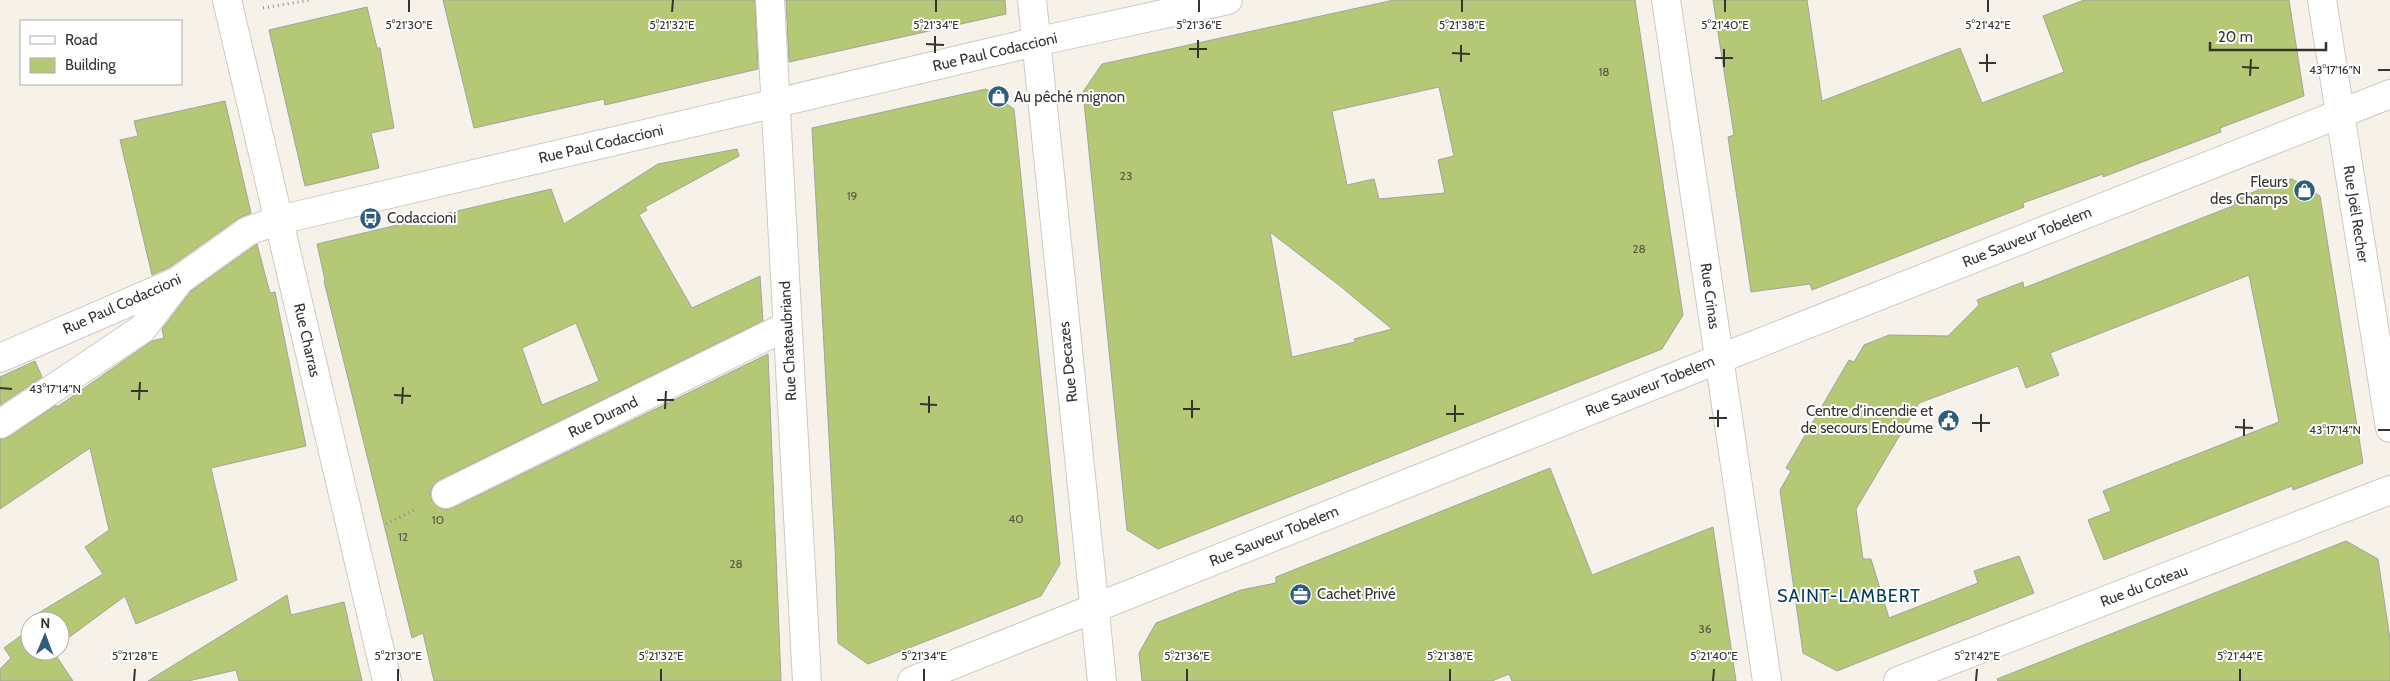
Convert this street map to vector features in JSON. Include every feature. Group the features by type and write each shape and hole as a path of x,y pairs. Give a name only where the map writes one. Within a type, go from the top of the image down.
{"street":[{"name":"Rue Charras","path":"227,0 387,681"},
{"name":"Rue Chateaubriand","path":"770,0 807,681"},
{"name":"Rue Decazes","path":"1032,0 1102,681"},
{"name":"Rue Paul Codaccioni","path":"0,358 178,281 248,231 279,220 776,102 1035,42 1228,0"},
{"name":"Rue Crinas","path":"1666,0 1767,681"},
{"name":"Rue Joël Recher","path":"2322,0 2390,428"},
{"name":"Rue Sauveur Tobelem","path":"912,681 2390,94"},
{"path":"0,424 142,329 178,281"},
{"name":"Rue Durand","path":"446,494 787,326"},
{"name":"Rue du Coteau","path":"1898,681 2390,490"}],"path":[{"path":"261,9 310,0"},
{"path":"354,540 446,494"}],"building":[{"path":"443,0 755,0 758,69 605,105 604,99 474,128"},
{"path":"786,0 1005,0 1006,14 789,62"},
{"path":"1394,0 1635,0 1683,315 1662,349 1158,549 1127,530 1083,92 1102,64","holes":["1439,87 1454,156 1438,160 1445,193 1379,199 1374,179 1347,185 1332,111","1270,232 1340,286 1392,329 1354,339 1355,342 1292,357"]},
{"path":"1713,0 1807,0 1822,101 1960,48 1982,103 2064,72 2043,16 2084,0 2289,0 2304,96 2220,128 2221,132 2103,177 2103,174 2023,203 2024,207 1812,290 1810,284 1751,292 1728,137 1734,135"},
{"path":"367,7 377,48 380,48 394,128 371,133 379,168 305,186 269,30"},
{"path":"986,89 1014,109 1060,564 1041,596 868,664 838,643 835,546 812,128"},
{"path":"225,101 251,213 239,218 170,267 152,275 120,140 138,136 134,121"},
{"path":"737,149 739,156 645,207 647,210 639,215 692,308 760,276 763,321 439,480 433,486 430,493 432,501 438,507 445,510 453,508 768,354 781,681 434,681 423,633 412,638 324,281 317,244 551,189 564,224 658,164","holes":["576,323 599,381 542,405 522,348"]},
{"path":"2285,179 2292,179 2320,196 2363,463 2293,490 2292,486 2104,560 2088,520 2111,511 2103,491 2279,422 2249,275 2050,353 2059,375 2026,388 2018,366 1919,403 1856,509 1863,559 1871,559 1889,618 1978,583 1974,571 2019,556 2034,593 1837,671 1803,653 1780,490 1791,471 1786,468 1849,360 1854,362 1864,345 1889,335 1948,336 1979,305 1977,300 2023,282 2024,288 2235,205 2234,200"},
{"path":"257,244 270,293 275,292 306,446 211,468 237,580 136,624 125,596 70,637 70,611 42,611 103,574 85,547 109,530 90,448 0,509 0,439 9,437 56,405 57,407 152,341 164,338 162,329 191,291"},
{"path":"35,361 42,377 0,405 0,377"},
{"path":"1550,468 1592,575 1713,527 1736,681 1512,681 1509,674 1492,681 1142,681 1139,653 1156,623 1241,590 1276,583 1276,577"},
{"path":"2346,541 2378,559 2390,639 2390,681 1998,681 1997,679"},
{"path":"287,595 291,615 344,602 362,681 239,681 236,670 188,681 148,681"},
{"path":"20,636 20,661 60,661 73,681 0,681 0,669 11,658 4,648"}],"place":[{"name":"Au pêché mignon","path":"998,97"},
{"name":"Fleurs des Champs","path":"2304,191"},
{"name":"Codaccioni","path":"371,218"},
{"name":"Centre d’incendie et de secours Endoume","path":"1949,420"},
{"name":"Cachet Privé","path":"1301,594"}],"district":[{"name":"SAINT-LAMBERT","path":"1849,596"}]}
